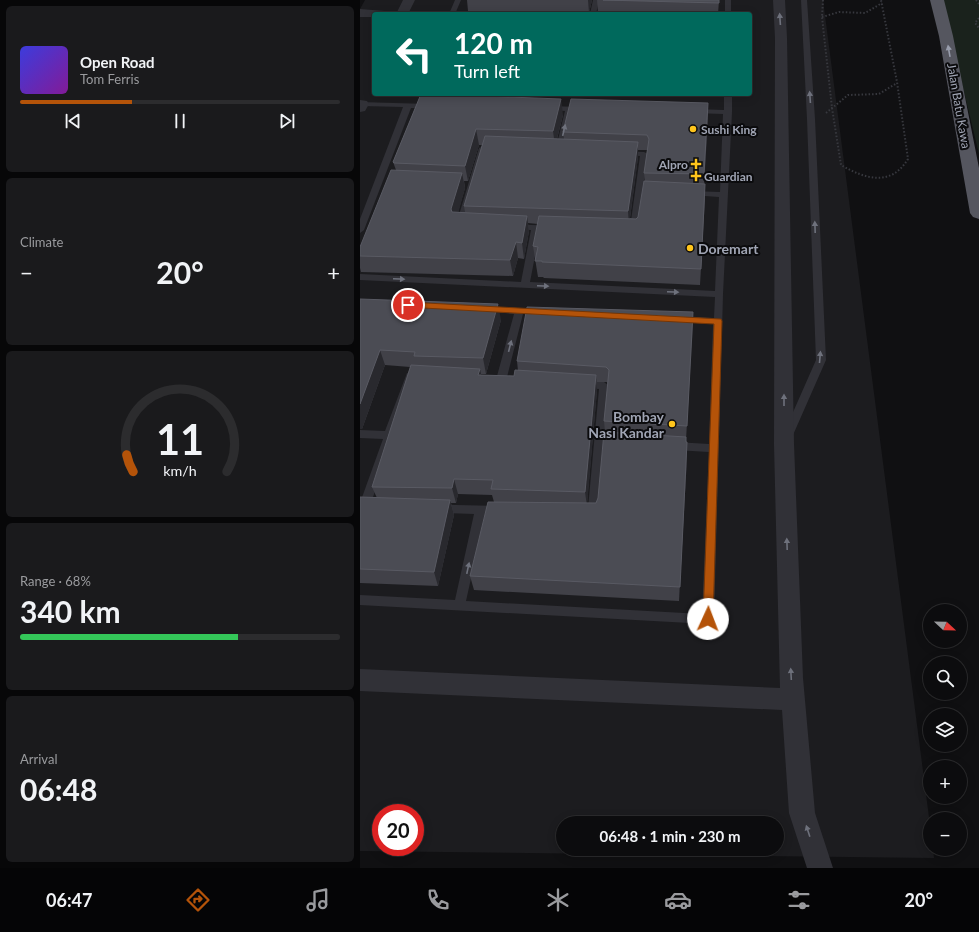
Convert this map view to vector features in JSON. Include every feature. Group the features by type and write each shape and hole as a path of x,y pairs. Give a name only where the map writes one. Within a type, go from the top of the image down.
{"highway":[{"name":"Jalan Batu Kawa","path":"937,0 946,36 979,213"}],"street":[{"path":"403,12 409,0"},
{"path":"779,0 781,46 784,444 791,678 802,813 820,868"},
{"path":"360,13 372,14"},
{"path":"360,680 793,700"}],"lane":[{"path":"453,12 458,0"},
{"path":"593,12 596,0"},
{"path":"728,0 728,12"},
{"path":"784,444 820,360 811,119 804,0"},
{"path":"360,600 708,619 719,294 728,96"},
{"path":"361,106 439,106"},
{"path":"360,230 382,182 408,106"},
{"path":"538,108 592,109"},
{"path":"559,151 568,109"},
{"path":"688,111 728,112"},
{"path":"483,148 559,151 644,154 643,192 634,231 460,225 468,185 483,148"},
{"path":"686,193 724,195"},
{"path":"525,285 536,228"},
{"path":"360,277 719,294"},
{"path":"479,309 551,312"},
{"path":"501,381 519,311"},
{"path":"670,318 718,321"},
{"path":"410,375 604,386 603,443 593,514 364,507 389,435 410,375"},
{"path":"360,434 389,435"},
{"path":"668,446 714,448"},
{"path":"459,606 480,510"}],"path":[{"path":"823,0 822,17 832,108 841,165 853,173 870,178 887,177 897,173 904,167 908,159 897,82 881,2"},
{"path":"976,0 979,4"},
{"path":"822,17 840,12 861,14 872,10 881,2"},
{"path":"979,18 975,23 979,28"},
{"path":"811,119 824,116 848,95 879,94 891,88 897,82"}],"shaded area":[{"path":"365,0 823,0 923,771 923,804 927,804 928,812 923,812 923,856 934,856 934,858 770,856 784,856 784,816 556,816 556,853 424,852 424,804 372,804 372,851 360,851 360,9"},
{"path":"942,0 979,0 979,154"}],"building":[{"path":"603,0 719,0 719,3"},
{"path":"420,96 483,96 561,99 553,131 476,129 465,166 393,162"},
{"path":"571,99 708,103 704,174 644,173 649,139 647,135 563,132"},
{"path":"485,136 638,142 628,211 464,206"},
{"path":"391,170 462,173 451,209 452,212 527,216 522,243 516,242 510,260 360,256 360,247"},
{"path":"644,181 705,184 701,269 535,261 538,247 533,246 539,216 636,219 638,217"},
{"path":"360,299 498,304 483,358 414,356 415,352 380,350 360,404"},
{"path":"527,307 693,312 687,426 604,421 609,370 606,367 517,361"},
{"path":"411,365 480,369 478,375 514,376 515,370 596,375 585,492 491,489 493,480 454,479 452,488 372,487"},
{"path":"604,432 686,437 680,587 470,576 488,502 596,503 598,498"},
{"path":"360,497 450,500 434,572 360,569"}],"place":[{"name":"Sushi King","path":"693,129"},
{"name":"Alpro","path":"696,164"},
{"name":"Guardian","path":"696,176"},
{"name":"Doremart","path":"690,248"},
{"name":"Bombay Nasi Kandar","path":"672,424"}],"route":[{"path":"408,305 718,321 708,619"}]}
